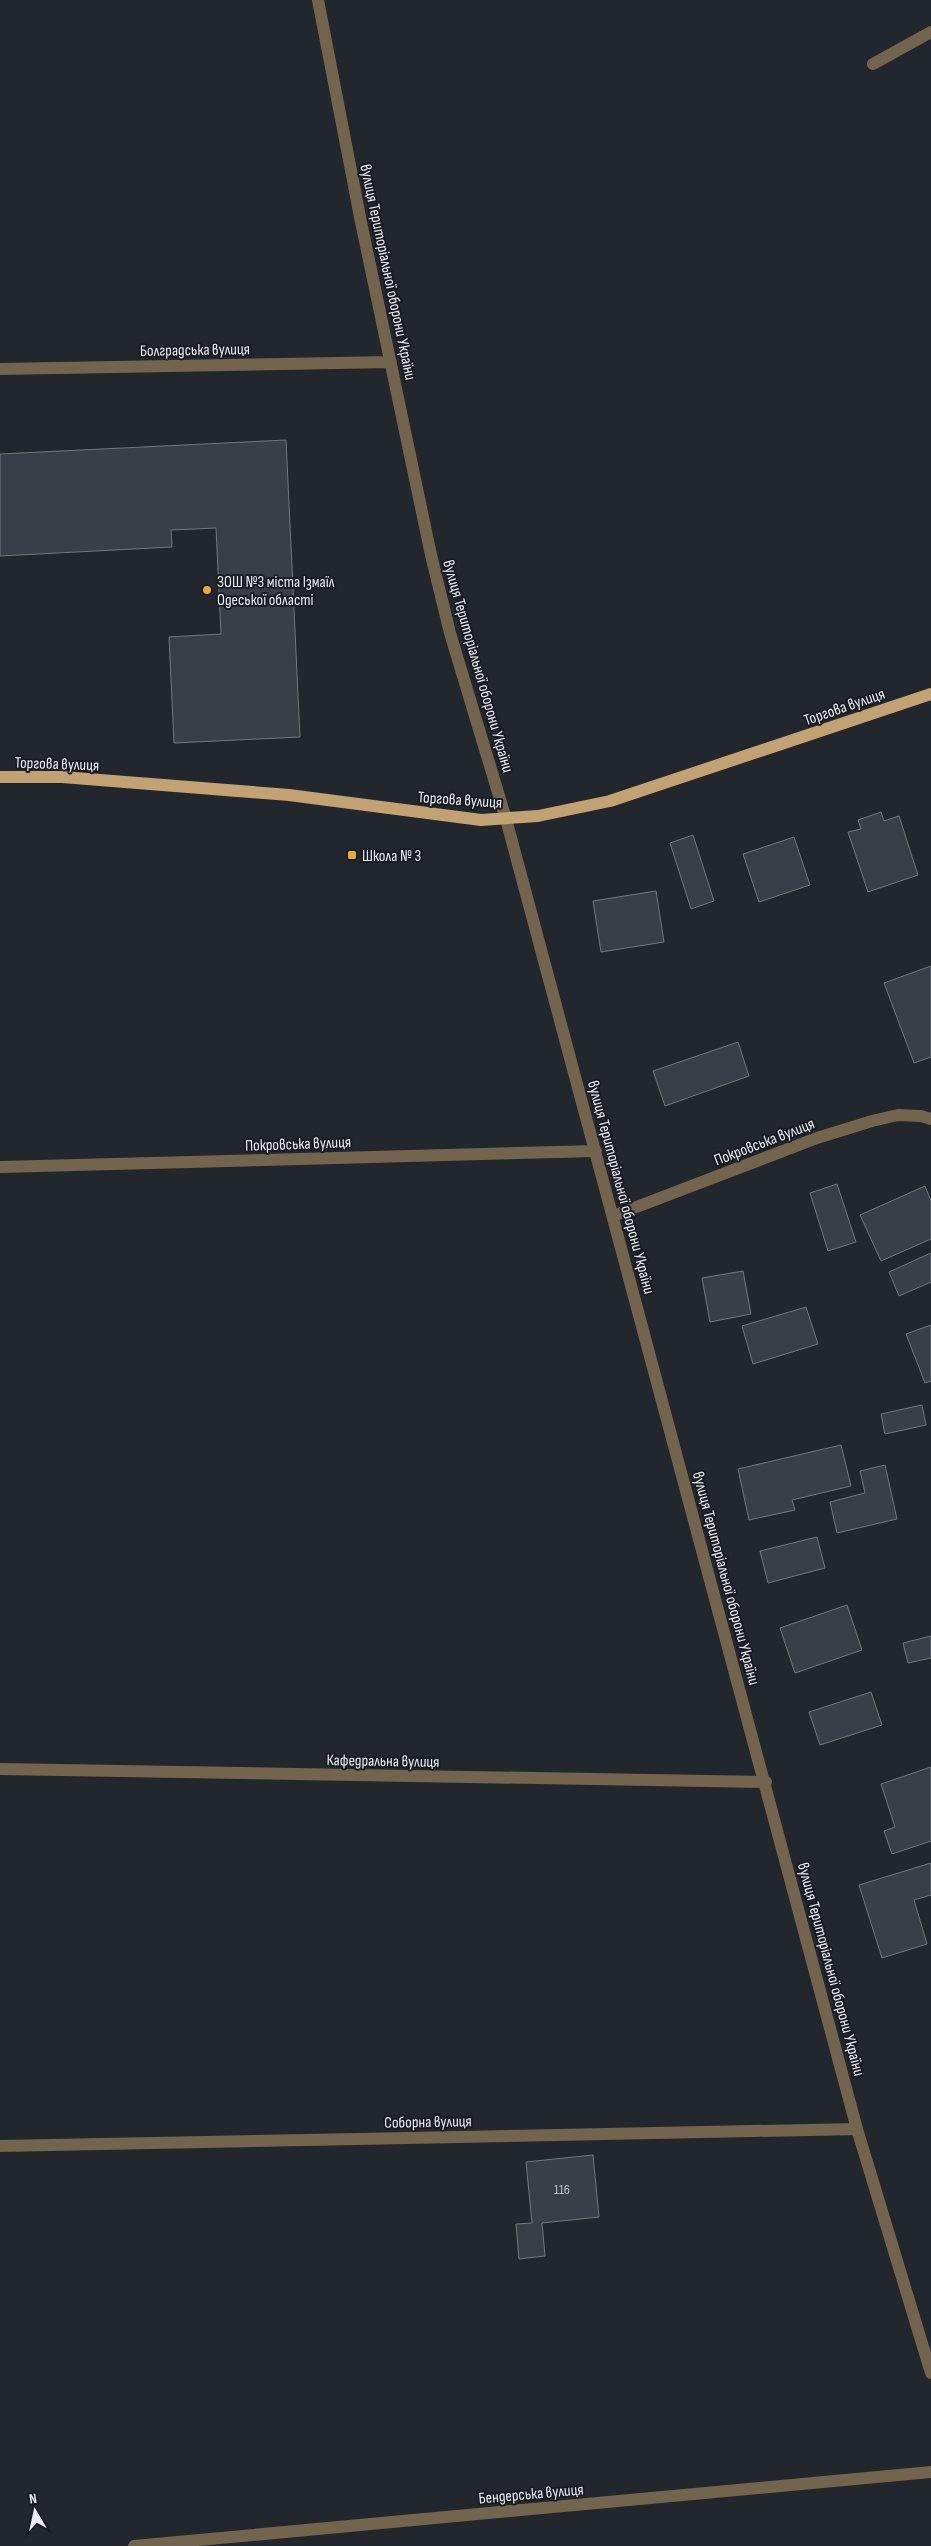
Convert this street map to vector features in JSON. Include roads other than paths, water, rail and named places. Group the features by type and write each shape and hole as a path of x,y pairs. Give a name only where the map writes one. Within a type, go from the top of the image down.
{"main road":[{"name":"Торгова вулиця","path":"0,777 62,777 289,795 454,818 506,820 574,810 610,800 931,694"}],"street":[{"name":"вулиця Територіальної оборони України","path":"318,0 361,222 450,633 506,820 766,1782 857,2129 931,2373"},
{"path":"872,64 931,32"},
{"name":"Болградська вулиця","path":"0,369 391,362"},
{"name":"Покровська вулиця","path":"613,1216 817,1138 872,1121 898,1115 931,1118"},
{"name":"Покровська вулиця","path":"0,1167 596,1151"},
{"name":"Кафедральна вулиця","path":"0,1769 766,1782"},
{"name":"Соборна вулиця","path":"0,2146 857,2129"},
{"name":"Бендерська вулиця","path":"134,2546 931,2472"}],"place":[{"name":"ЗОШ №3 міста Ізмаїл Одеської області","path":"207,590"},
{"name":"Школа № 3","path":"352,855"}]}
